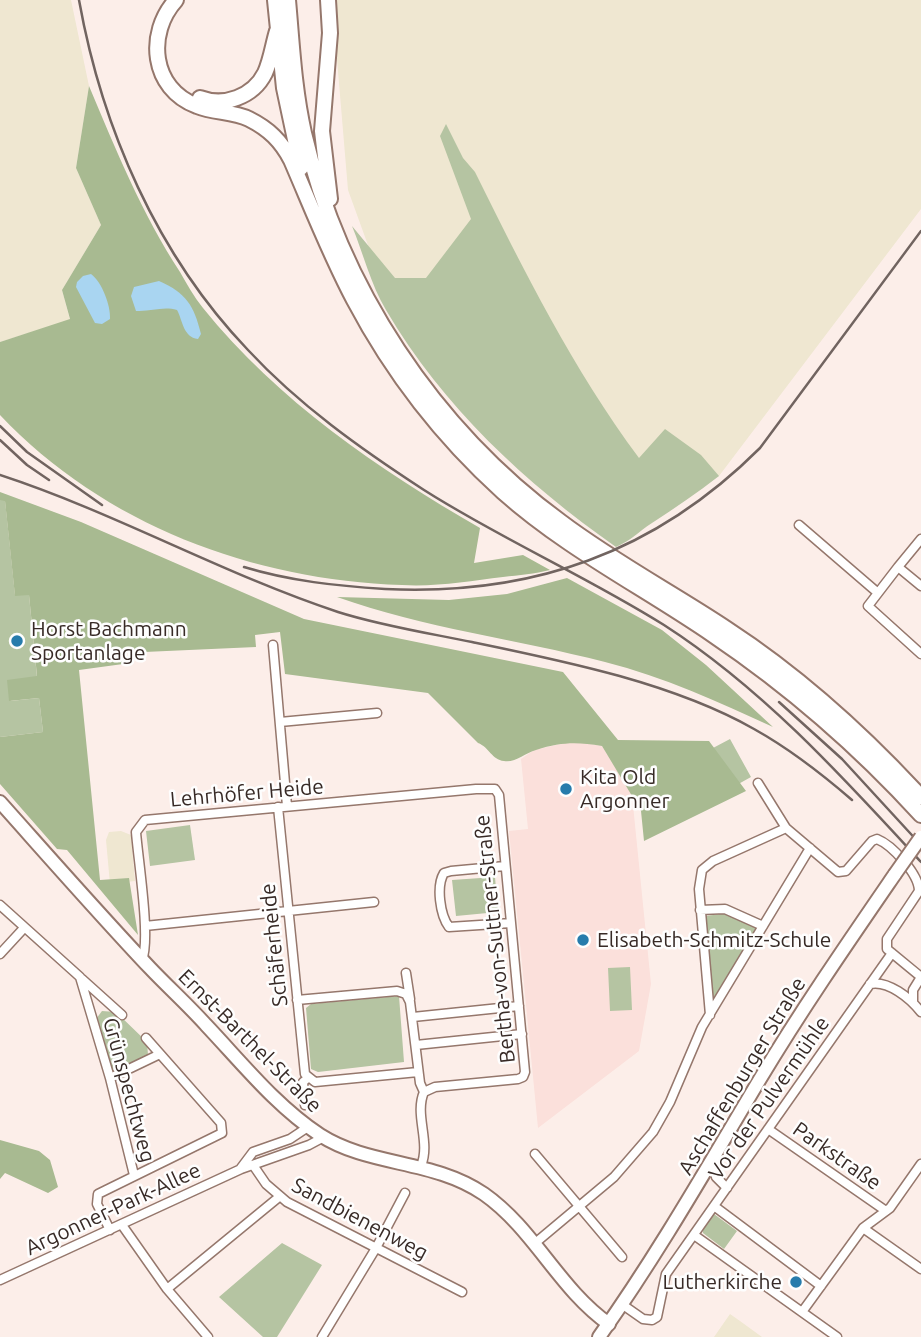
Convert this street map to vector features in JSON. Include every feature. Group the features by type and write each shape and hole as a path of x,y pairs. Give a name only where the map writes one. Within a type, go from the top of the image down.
{"highway":[{"path":"176,0 165,14 157,35 158,59 164,78 178,94 195,106 247,118 272,133 286,150 354,300 386,354 423,406 480,469 554,533 712,634 789,690 854,746 921,815"},
{"path":"189,0 170,23 165,51 170,71 176,81 189,93 201,98 224,101 244,95 253,89 265,72 277,31"},
{"path":"275,0 292,129 315,212"},
{"path":"288,0 293,64 304,132 333,225 354,274 392,340 432,398 490,462 561,523 730,631 772,661 850,725 921,797"},
{"path":"328,0 330,33 322,131 333,225"}],"street":[{"path":"799,525 878,593"},
{"path":"921,539 868,606 921,654"},
{"path":"898,567 921,586"},
{"name":"Schäferheide","path":"273,645 280,722 288,911 303,1070 308,1078 303,1082 305,1105"},
{"path":"280,722 377,713"},
{"path":"534,1244 620,1171 653,1132 670,1102 693,1045 810,848 786,828 758,783"},
{"name":"Lehrhöfer Heide","path":"142,960 145,953 145,926 136,832 145,820 495,789"},
{"name":"Bertha-von-Suttner-Straße","path":"424,1092 435,1087 518,1079 526,1072 499,795 495,789"},
{"name":"Ernst-Barthel-Straße","path":"0,803 142,960 248,1071 308,1127 347,1148 421,1166 465,1183 485,1195 504,1210 586,1307 609,1324"},
{"path":"710,1015 698,880 705,866 786,828"},
{"name":"Aschaffenburger Straße","path":"599,1337 623,1306 817,989 921,837"},
{"name":"Vor der Pulvermühle","path":"623,1306 645,1320 655,1319 666,1275 892,953 886,947 887,939 919,891 912,871 881,840 872,841 843,873 838,872 810,848"},
{"path":"505,866 444,873 440,883 441,895 444,919 449,927 511,923"},
{"path":"145,926 374,902"},
{"name":"Grünspechtweg","path":"0,905 122,1015"},
{"path":"700,911 725,909 763,926"},
{"path":"0,954 24,928"},
{"path":"892,953 921,977 913,990 913,1002"},
{"path":"406,973 418,1072 424,1092 421,1104 425,1149 421,1166"},
{"name":"Grünspechtweg","path":"80,977 110,1078 134,1175 96,1196 97,1204 110,1230"},
{"path":"870,984 885,984 913,1002 921,1012"},
{"path":"296,1000 397,991 406,994 410,1002"},
{"path":"413,1017 519,1006"},
{"path":"416,1045 522,1034"},
{"path":"134,1175 222,1133 221,1123 146,1038"},
{"path":"110,1078 160,1055"},
{"path":"308,1078 318,1082 418,1072"},
{"name":"Argonner-Park-Allee","path":"241,1169 253,1152 290,1139 308,1127"},
{"name":"Parkstraße","path":"768,1129 886,1211"},
{"name":"Argonner-Park-Allee","path":"0,1280 241,1169 324,1138"},
{"path":"535,1154 622,1257"},
{"path":"715,1155 716,1177 727,1188"},
{"path":"802,1312 863,1228 886,1211 921,1164"},
{"name":"Sandbienenweg","path":"253,1165 261,1179 279,1197 462,1292"},
{"path":"322,1337 376,1248 405,1193"},
{"path":"167,1289 279,1197"},
{"path":"714,1206 821,1286"},
{"path":"122,1225 167,1289 208,1337"},
{"path":"863,1228 921,1269"},
{"path":"694,1235 837,1337"}],"shaded area":[{"path":"0,0 71,0 89,86 76,168 101,225 62,290 70,320 0,342"},
{"path":"332,0 921,0 921,209 719,476 608,529 390,306 348,190"},
{"name":"Elisabeth-Schmitz-Schule","path":"574,741 602,746 632,795 651,984 639,1051 538,1128 509,831 528,829 521,759 534,750"},
{"path":"121,831 131,835 135,881 110,884 106,840 109,832"},
{"path":"730,1314 740,1321 762,1337 714,1337"}],"green space":[{"path":"89,86 130,181 166,250 203,308 232,342 331,431 404,482 480,528 474,563 523,555 550,570 453,583 402,585 346,581 291,572 237,558 184,539 134,516 86,487 41,454 0,415 0,342 70,319 62,290 101,225 76,168"},
{"path":"446,124 463,158 475,172 531,283 571,354 592,390 639,458 665,429 701,455 719,476 616,547 550,497 488,441 460,411 409,345 386,310 372,280 352,226 395,278 426,278 471,219 440,136"},
{"path":"0,492 81,522 304,619 563,672 618,740 709,741 746,791 644,841 641,811 602,746 561,744 536,750 512,761 500,760 478,743 428,693 285,674 280,632 255,635 256,647 122,653 123,664 79,670 100,880 129,878 138,935 67,850 57,849 0,784 0,737 43,732 39,698 9,701 7,680 37,676 29,595 15,596 5,501 0,500"},
{"name":"Horst Bachmann Sportanlage","path":"0,500 5,500 15,595 29,595 37,677 10,701 39,698 43,732 0,737"},
{"path":"567,578 662,630 706,665 773,727 691,691 627,668 403,617 337,597 449,600 507,594"},
{"path":"730,739 751,777 733,787 713,748"},
{"path":"190,825 195,860 150,866 146,831"},
{"path":"495,877 498,912 456,916 452,880"},
{"path":"727,913 754,924 756,929 714,997 711,991 706,916"},
{"path":"630,967 632,1010 610,1011 608,968"},
{"path":"399,996 404,1062 318,1072 311,1069 306,1008 311,1004"},
{"path":"102,1011 116,1012 147,1042 148,1055 117,1071 111,1069 96,1019"},
{"path":"0,1140 39,1151 50,1160 58,1187 48,1193 5,1173 0,1179"},
{"path":"714,1214 737,1231 724,1249 703,1233"},
{"path":"282,1243 322,1265 277,1337 263,1337 219,1297"}],"water":[{"path":"91,274 102,288 109,308 110,319 102,324 95,323 76,287 83,276"},
{"path":"159,281 176,290 188,301 201,334 198,339 186,332 177,310 136,311 131,296 134,287"}],"railway":[{"path":"79,0 102,95 138,187 186,273 248,350 288,389 377,459 483,525 634,607 700,650 768,705 800,735 921,862"},
{"path":"244,567 279,576 331,584 385,589 439,589 491,585 541,575 634,541 678,515 720,484 760,448 921,231"},
{"path":"0,426 27,452 102,505"},
{"path":"0,440 27,465 49,480"},
{"path":"0,475 86,507 253,580 338,612 617,675 689,699 767,737 805,762 852,800"},
{"path":"779,702 842,759 921,845"}],"place":[{"name":"Horst Bachmann Sportanlage","path":"17,641"},
{"name":"Kita Old Argonner","path":"566,789"},
{"name":"Elisabeth-Schmitz-Schule","path":"583,940"},
{"name":"Lutherkirche","path":"796,1282"}]}
